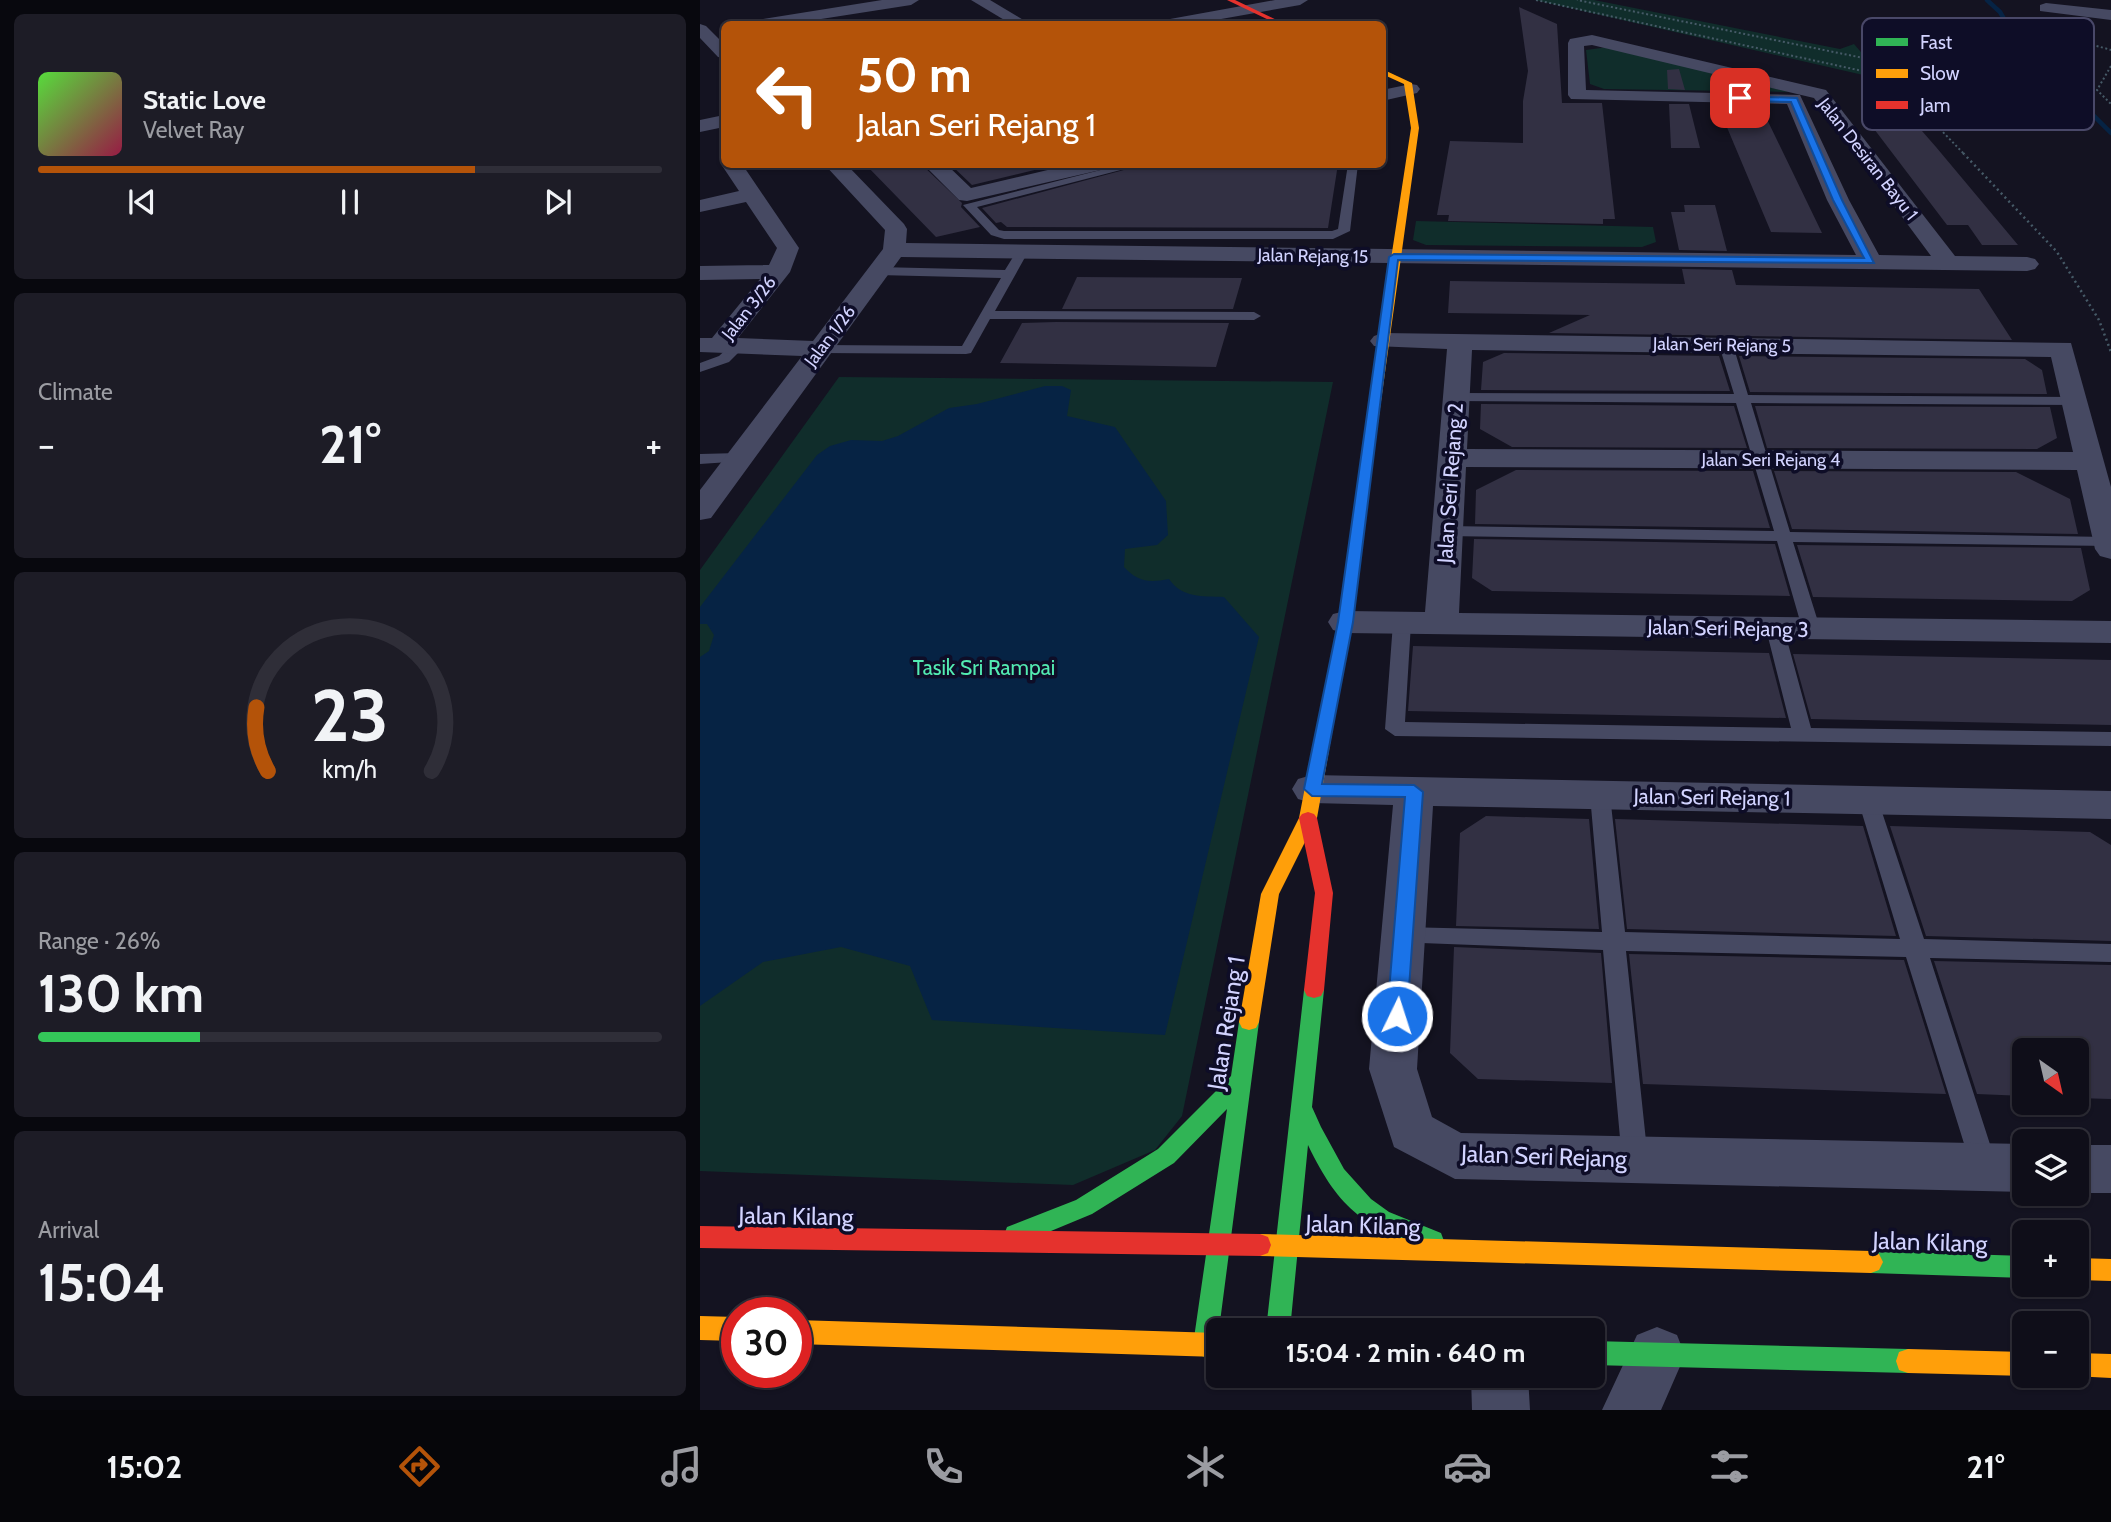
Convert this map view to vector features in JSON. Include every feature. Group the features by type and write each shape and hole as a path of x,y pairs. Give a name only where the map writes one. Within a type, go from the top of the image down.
{"street":[{"path":"782,21 911,0"},
{"path":"979,0 1016,21"},
{"path":"1230,0 1268,21"},
{"path":"1186,21 1300,0"},
{"path":"2046,8 2111,15"},
{"path":"703,31 721,31"},
{"path":"703,31 721,50"},
{"name":"Jalan Desiran Bayu 1","path":"1794,99 1577,94 1576,43 1592,40 1820,94 1947,262"},
{"path":"1386,73 1408,83 1411,89 1386,95"},
{"name":"Jalan Rejang 1","path":"1213,1318 1217,1244 1239,1082 1270,894 1310,804 1345,622 1394,257 1415,128 1411,89"},
{"path":"1820,94 1794,99 1838,200 1871,261"},
{"path":"700,115 721,111"},
{"path":"721,123 706,132 721,152"},
{"name":"Jalan 3/26","path":"720,345 778,272 788,248 734,168"},
{"path":"838,168 897,229 886,261"},
{"path":"937,168 967,195 1085,168"},
{"path":"700,206 753,194"},
{"name":"Jalan Rejang 15","path":"886,261 1196,245 1394,257 2027,264"},
{"name":"Jalan 1/26","path":"700,511 886,261"},
{"path":"700,273 778,272"},
{"name":"Jalan Seri Rejang 5","path":"1383,341 2062,349 2075,401"},
{"name":"Jalan Seri Rejang 2","path":"1440,624 1460,342"},
{"path":"720,345 821,349"},
{"path":"2075,401 2110,546"},
{"name":"Jalan Seri Rejang 4","path":"1453,458 2090,461"},
{"name":"Jalan Seri Rejang 3","path":"1345,622 2111,632"},
{"name":"Jalan Seri Rejang 1","path":"1310,804 1414,792 2111,804"},
{"name":"Jalan Seri Rejang","path":"1414,792 1393,1069 1412,1131 1455,1156 2005,1167"},
{"name":"Jalan Rejang 1","path":"1279,1318 1324,893 1310,804"},
{"path":"1000,1241 1084,1207 1166,1156 1239,1082"},
{"path":"1301,1106 1332,1173 1359,1207 1401,1230 1459,1250"},
{"path":"2089,1169 2111,1169"},
{"name":"Jalan Kilang","path":"700,1237 1286,1245 2012,1267"},
{"path":"2089,1269 2111,1270"},
{"path":"700,1328 721,1329"},
{"path":"812,1332 1206,1345"},
{"path":"1605,1353 2012,1364"},
{"path":"1631,1410 1657,1355"},
{"path":"2089,1365 2111,1366"},
{"path":"1500,1388 1501,1410"}],"lane":[{"path":"1122,168 969,205 995,233 1004,235 1196,245 1342,234 1352,168"},
{"path":"821,349 966,349 1022,252"},
{"path":"886,261 1010,274"},
{"path":"986,315 1254,316"},
{"path":"700,368 724,359 720,345"},
{"path":"1726,345 1811,628"},
{"path":"1456,397 2075,401"},
{"path":"700,459 739,458"},
{"path":"1447,531 1785,535 2110,546"},
{"path":"1402,623 1395,729 2111,739"},
{"path":"1774,629 1804,735"},
{"path":"1600,795 1635,1160"},
{"path":"1868,800 1915,948 2005,1167"},
{"path":"1403,936 2111,953"}],"path":[{"path":"1536,0 1862,71"},
{"path":"1577,0 1862,58"},
{"path":"2094,43 2111,50"},
{"path":"2111,66 2097,90 2111,104"},
{"path":"1941,130 2057,252 2099,320 2111,352"}],"green space":[{"path":"1535,0 1594,0 1840,49 1854,44 1862,53 1862,75"},
{"path":"1608,47 1789,92 1604,89 1590,84 1586,50"},
{"path":"1416,221 1653,227 1656,242 1642,247 1426,245 1413,240"},
{"name":"Tasik Sri Rampai","path":"839,377 1333,382 1182,1116 1155,1150 1073,1185 700,1171 700,570"}],"water":[{"name":"Tasik Sri Rampai","path":"1045,386 1062,386 1071,390 1067,416 1115,427 1166,501 1168,535 1157,545 1125,549 1124,567 1144,580 1169,579 1186,593 1224,597 1259,637 1165,1035 932,1020 910,966 841,947 763,962 700,1006 700,657 709,651 714,635 707,624 700,624 700,607 817,455 830,446 851,440 882,441 898,436 949,408 977,404"}],"building":[{"path":"1519,7 1557,24 1562,103 1602,103 1615,219 1603,219 1603,224 1448,221 1449,215 1437,215 1450,141 1523,143 1523,101 1528,71"},
{"path":"1679,69 1685,90 1668,89 1667,70"},
{"path":"1669,104 1689,104 1700,148 1671,148"},
{"path":"1718,106 1761,107 1822,233 1771,232"},
{"path":"1875,130 1921,130 2018,245 1982,245 1968,225 1947,225"},
{"path":"869,168 925,168 962,203 961,207 980,227 936,237"},
{"path":"954,168 1042,168 972,185"},
{"path":"1131,168 1337,168 1328,228 1007,227 1001,222 996,223 982,208"},
{"path":"1684,205 1715,205 1727,251 1679,250 1671,212 1685,212"},
{"path":"1682,269 1732,270 1736,285 1979,289 2012,340 1549,333 1590,315 1448,313 1450,281 1685,284"},
{"path":"1077,277 1242,278 1233,309 1062,309"},
{"path":"1022,323 1229,323 1216,367 1000,363"},
{"path":"1504,353 1719,356 1730,391 1481,390 1483,362"},
{"path":"1739,356 2025,359 2042,370 2047,394 1750,392"},
{"path":"1481,404 1734,406 1747,448 1512,447 1480,429"},
{"path":"1755,406 2050,407 2057,438 2037,449 1767,448"},
{"path":"1516,470 1753,471 1770,528 1475,524 1476,490"},
{"path":"1774,471 2016,472 2070,499 2078,534 1792,529"},
{"path":"1474,539 1775,544 1790,596 1492,591 1472,578"},
{"path":"1797,545 2081,548 2090,590 2072,601 1813,597"},
{"path":"1413,646 1769,653 1786,718 1408,711"},
{"path":"1793,654 2111,660 2111,725 1811,719"},
{"path":"1486,816 1589,819 1599,929 1456,926 1460,833"},
{"path":"1615,819 1863,826 1896,936 1627,929"},
{"path":"1890,826 2090,832 2111,845 2111,941 1926,936"},
{"path":"1454,947 1601,953 1612,1083 1478,1079 1450,1053"},
{"path":"1629,954 1904,960 1946,1094 1643,1084"},
{"path":"1934,961 2111,965 2111,1099 2090,1098 2090,1038 2012,1038 2012,1095 1977,1094"}],"waterway":[{"path":"1987,0 2004,18"},
{"path":"2094,116 2111,133"}],"traffic: fast":[{"path":"1329,705 1345,622 1372,423"},
{"path":"1279,1318 1314,990"},
{"path":"1205,1345 1249,1022"},
{"path":"1015,1235 1084,1207 1166,1156 1239,1082"},
{"path":"1301,1106 1325,1156 1348,1193 1381,1219 1433,1241"},
{"path":"1871,1262 2012,1267"},
{"path":"1605,1353 1908,1361"}],"traffic: slow":[{"path":"1372,423 1415,128 1408,83 1386,73"},
{"path":"1249,1022 1270,894 1308,818 1329,705"},
{"path":"1260,1245 1871,1262"},
{"path":"2089,1269 2111,1270"},
{"path":"700,1328 721,1329"},
{"path":"812,1332 1206,1345"},
{"path":"1908,1361 2012,1364"},
{"path":"2089,1365 2111,1366"}],"traffic: jam":[{"path":"1230,0 1276,21"},
{"path":"1308,818 1324,893 1314,990"},
{"path":"700,1237 1260,1245"}],"route":[{"path":"1397,1016 1414,792 1312,789 1345,622 1394,257 1871,261 1838,200 1794,99 1740,98"}]}
